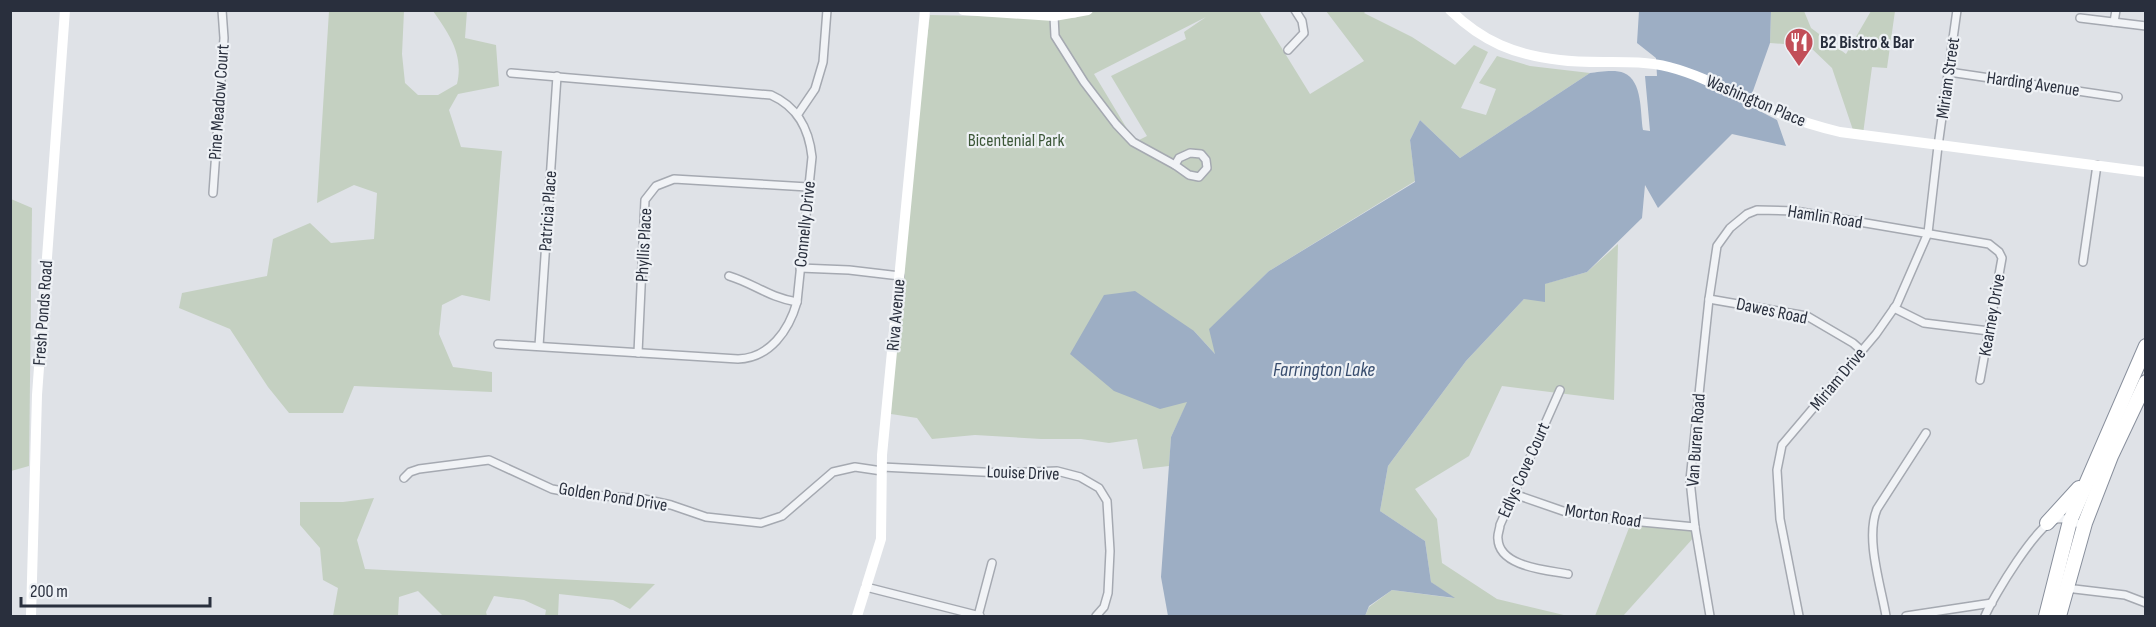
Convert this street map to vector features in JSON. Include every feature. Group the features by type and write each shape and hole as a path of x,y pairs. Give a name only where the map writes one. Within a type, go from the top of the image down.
{"highway":[{"path":"2046,616 2070,521 2145,346"},
{"path":"2060,616 2085,524 2111,456 2145,382"},
{"path":"2047,523 2088,477"}],"street":[{"name":"Fresh Ponds Road","path":"31,616 37,395 65,10"},
{"name":"Pine Meadow Court","path":"213,193 224,38 222,10"},
{"path":"798,114 814,88 823,62 827,10"},
{"name":"Riva Avenue","path":"857,616 881,539 882,469 925,10"},
{"path":"963,10 1054,16 1088,10"},
{"path":"1288,50 1304,33 1302,21 1295,10"},
{"name":"Washington Place","path":"1450,10 1466,26 1484,38 1512,51 1560,60 1640,63 1668,67 1701,77 1778,113 1840,132 2145,172"},
{"name":"Miriam Street","path":"1938,146 1957,10"},
{"path":"2114,22 2116,10"},
{"path":"1054,16 1055,36 1084,82 1132,142 1189,175 1199,177 1207,168 1206,160 1201,154 1190,153 1179,158 1175,165"},
{"path":"2080,18 2145,26"},
{"name":"Connelly Drive","path":"498,344 752,358 766,351 785,330 796,302 812,157 810,141 798,114 783,100 771,95 511,72"},
{"name":"Harding Avenue","path":"1949,72 2118,97"},
{"name":"Patricia Place","path":"539,346 557,76"},
{"name":"Miriam Drive","path":"1799,616 1780,519 1777,470 1782,445 1862,351 1894,308 1928,235 1938,146"},
{"path":"2083,262 2097,165"},
{"name":"Phyllis Place","path":"638,352 645,200 656,186 674,179 808,187"},
{"name":"Hamlin Road","path":"1709,299 1718,246 1730,228 1747,214 1757,210 1794,211 1989,244 1998,251"},
{"name":"Kearney Drive","path":"1980,380 2002,258 1998,251"},
{"path":"800,268 849,270 900,276"},
{"path":"729,276 764,293 796,302"},
{"name":"Dawes Road","path":"1709,299 1808,316 1862,351"},
{"name":"Van Buren Road","path":"1709,299 1690,480 1695,527 1710,616"},
{"path":"1894,308 1924,323 1989,331"},
{"name":"Edlys Cove Court","path":"1560,390 1500,525 1497,540 1504,554 1511,561 1568,574"},
{"path":"1886,616 1872,537 1873,519 1926,433"},
{"name":"Golden Pond Drive","path":"404,478 410,472 419,469 489,460 552,489 578,494 644,499 706,517 761,523 782,516 832,472 855,467 882,469"},
{"name":"Louise Drive","path":"882,469 1002,473 1057,471 1080,477 1099,488 1107,501 1110,551 1108,593 1104,607 1096,616"},
{"name":"Morton Road","path":"1514,494 1563,510 1610,519 1695,527"},
{"path":"1986,616 2030,542 2047,523 2058,519 2085,524"},
{"path":"866,586 960,614 979,616 992,563"},
{"path":"2066,588 2125,595 2145,603"},
{"path":"1906,616 1992,603"}],"green space":[{"name":"Bicentenial Park","path":"1092,10 1259,11 1310,94 1364,61 1326,11 1366,11 1364,13 1412,37 1455,65 1474,45 1488,52 1461,108 1486,115 1496,89 1479,83 1497,56 1530,66 1590,73 1460,158 1420,120 1410,140 1415,181 1269,271 1210,329 1216,355 1194,331 1188,401 1171,437 1169,466 1143,469 1137,439 1109,443 1081,439 975,435 932,439 917,418 891,414 897,275 930,15 1075,18","holes":["1206,17 1184,32 1186,39 1111,76 1147,136 1135,142 1094,74"]},
{"path":"329,11 404,11 402,54 405,83 418,95 438,95 457,84 459,73 454,45 433,11 467,11 465,38 496,45 499,86 458,94 449,110 461,147 502,151 490,301 462,295 442,305 439,334 453,367 492,372 492,392 354,386 343,413 289,413 268,387 230,329 179,308 182,293 267,276 273,239 310,223 331,243 374,239 377,193 354,185 317,203"},
{"path":"1771,11 1804,11 1811,28 1846,54 1871,11 1895,11 1887,68 1872,67 1863,134 1854,133 1832,68 1809,46 1770,43"},
{"path":"11,199 32,208 29,466 11,471"},
{"path":"1618,244 1614,400 1502,386 1469,456 1415,489 1437,519 1442,563 1497,599 1568,616 1365,616 1369,607 1392,590 1453,598 1431,582 1425,541 1380,511 1388,466 1466,361 1524,299 1544,284 1587,272"},
{"path":"374,498 357,540 365,569 655,584 630,609 613,600 559,594 558,616 545,616 546,610 524,600 494,596 486,612 487,616 443,616 418,591 399,597 398,616 333,616 338,588 323,580 320,548 300,525 300,502 343,502"},
{"path":"1632,520 1693,526 1695,536 1623,616 1595,616"}],"water":[{"name":"Farrington Lake","path":"1639,11 1771,11 1770,43 1748,105 1777,120 1786,146 1732,134 1658,208 1645,185 1642,218 1587,272 1545,284 1545,302 1524,299 1466,361 1388,466 1380,511 1425,541 1431,582 1455,598 1392,590 1369,606 1365,616 1168,616 1161,577 1171,437 1187,402 1160,409 1114,391 1070,354 1104,295 1135,291 1194,331 1215,354 1209,329 1269,271 1415,182 1410,140 1420,120 1460,158 1590,73 1616,71 1624,73 1635,83 1640,98 1643,130 1650,131 1645,76 1657,76 1656,58 1637,43"}],"place":[{"name":"B2 Bistro & Bar","path":"1799,68"}]}
